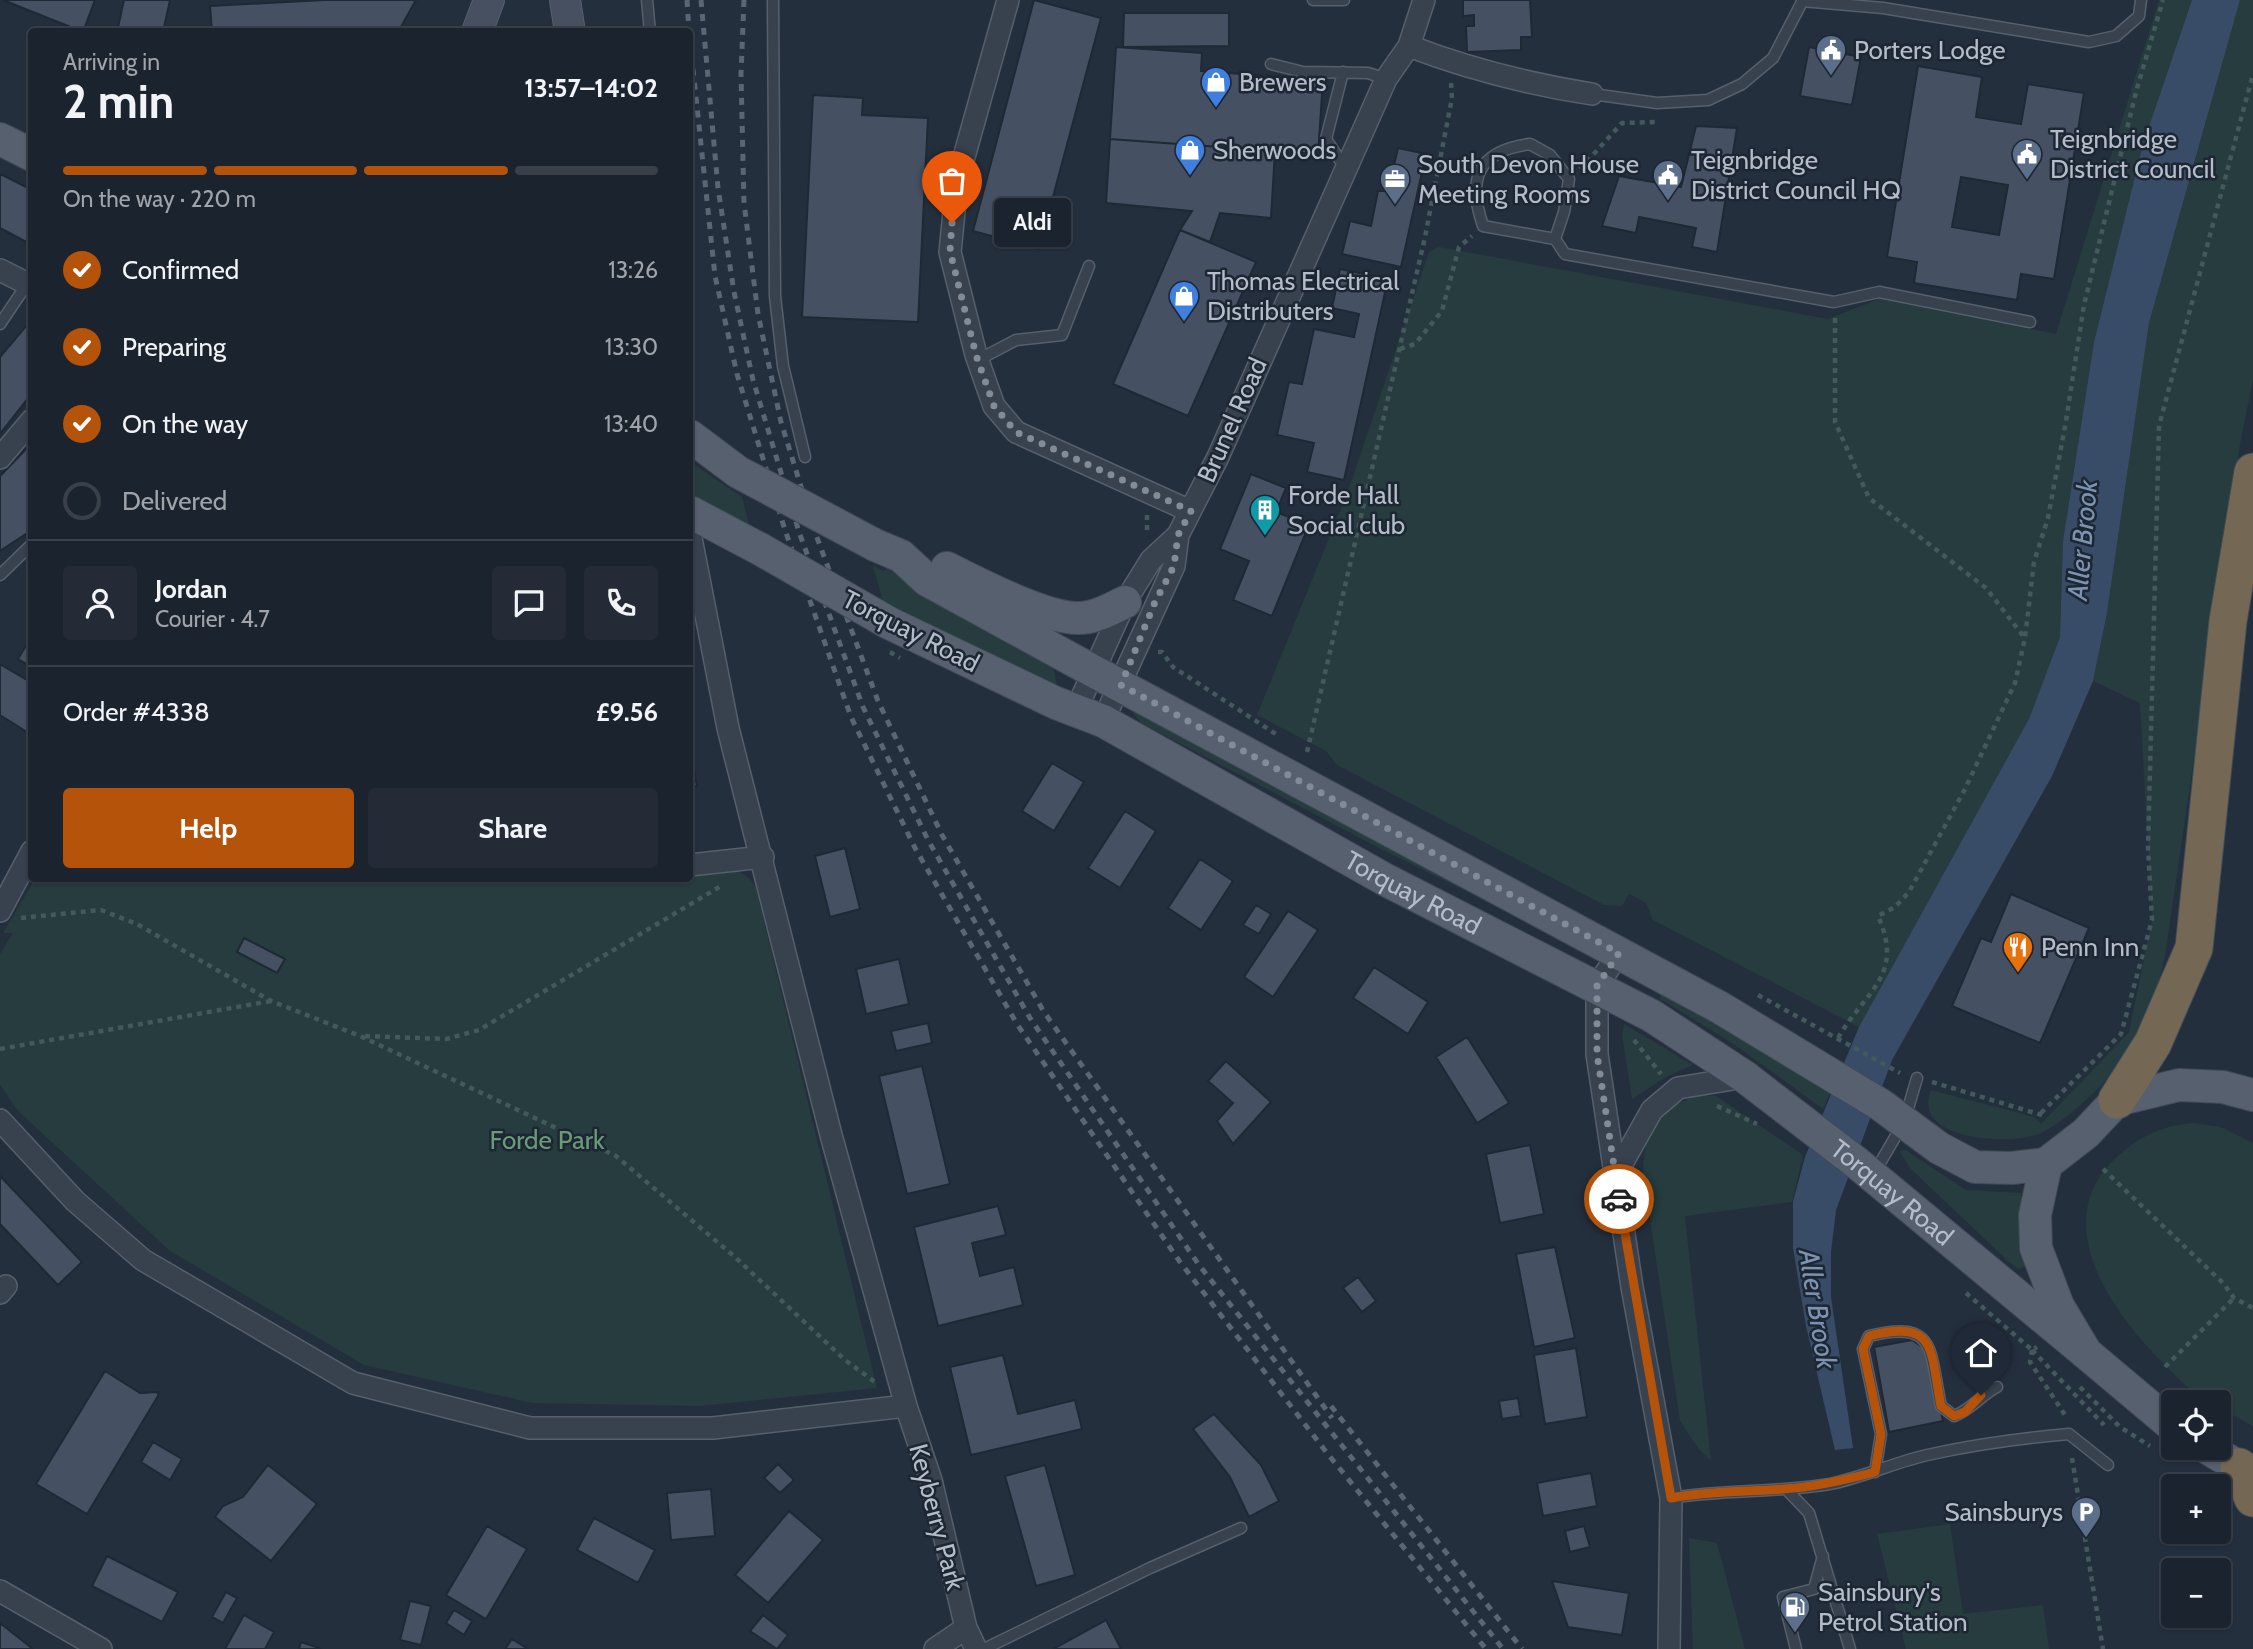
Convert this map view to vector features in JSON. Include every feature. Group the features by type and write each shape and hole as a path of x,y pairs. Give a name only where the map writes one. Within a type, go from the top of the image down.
{"highway":[{"path":"2117,1100 2154,1043 2194,948 2228,621 2253,472"}],"main road":[{"path":"478,28 489,0"},
{"path":"565,0 569,28"},
{"path":"0,139 28,153"},
{"name":"Torquay Road","path":"693,438 738,472 888,551 927,580 1730,1014 1904,1122 1939,1148 1975,1167 2012,1168 2046,1164"},
{"name":"Torquay Road","path":"693,514 889,623 1090,715 1386,880 1652,1016 1745,1077 1872,1177 2161,1416"},
{"path":"888,551 943,565 1008,597 1061,615 1079,618 1103,613 1125,602"},
{"path":"2086,1353 2046,1282 2036,1248 2035,1215 2046,1164 2086,1133 2117,1100 2179,1084 2223,1087 2253,1095"},
{"path":"2223,1460 2248,1479"}],"street":[{"path":"1008,0 957,183 950,251 978,359 994,406 1016,432 1191,511"},
{"name":"Brunel Road","path":"1090,715 1093,671 1125,602 1151,561 1178,535 1218,457 1385,79 1409,46 1424,0"},
{"path":"1409,46 1531,85 1592,94"},
{"path":"0,270 28,284"},
{"path":"0,458 28,426"},
{"name":"Brunel Road","path":"1090,715 1121,685 1155,602 1174,566 1178,535"},
{"path":"0,1120 8,1142 143,1260 354,1382 530,1428 713,1428 906,1406 831,1135 763,857 728,728 693,548"},
{"path":"693,864 763,857"},
{"path":"6,915 28,861"},
{"path":"1619,953 1597,986 1597,1054 1632,1287 1671,1498 1669,1649"},
{"path":"1616,1174 1652,1110 1678,1088 1745,1077"},
{"name":"Keyberry Park","path":"906,1406 931,1480 966,1628 976,1649"},
{"path":"0,1591 100,1649"},
{"path":"934,1649 966,1628"}],"lane":[{"path":"647,0 650,28"},
{"path":"773,0 775,296 783,366 805,457"},
{"path":"1313,0 1344,0"},
{"path":"1592,94 1657,103 1708,100 1742,84 1773,58 1802,1 1883,8 2089,42 2116,36 2139,16 2141,0"},
{"path":"1271,64 1303,72 1368,73 1385,79"},
{"path":"1343,72 1326,139 1345,168"},
{"path":"1555,239 1564,212 1569,179 1550,155 1530,144 1505,147 1485,164 1474,182 1476,205 1483,226 1555,239 1565,254 1834,302 1879,292 2030,322"},
{"path":"978,359 1016,340 1062,335 1089,266"},
{"path":"0,324 28,286"},
{"path":"0,575 28,548"},
{"path":"1872,1177 1904,1122 1917,1078"},
{"path":"1875,1472 1881,1434 1863,1349 1869,1336 1899,1329 1917,1331 1928,1343 1941,1406 1954,1416 1965,1412 1981,1395 1997,1387"},
{"path":"1671,1498 1712,1491 1786,1489 1830,1483 1930,1454 2018,1438 2069,1434 2108,1465"},
{"path":"1786,1489 1809,1513 1824,1554 1850,1649"},
{"path":"984,1649 1150,1568 1241,1528"},
{"path":"1796,1649 1783,1597 1814,1589 1824,1554"}],"path":[{"path":"1838,1038 1887,968 1888,938 1878,916 1895,907 1909,892 1959,800 2015,683 2025,638 2035,562 2048,518 2084,305 2136,92 2163,0"},
{"path":"1307,752 1399,349 1452,98 1450,61"},
{"path":"1753,992 1904,1075 2043,1114 2121,1034 2152,920 2148,848 2159,426 2253,74"},
{"path":"1569,179 1592,159 1622,123 1642,125 1665,120"},
{"path":"1399,349 1415,344 1442,311 1459,247 1483,226"},
{"path":"1834,302 1835,422 1869,498 1986,588 2025,638"},
{"path":"1162,652 1173,667 1284,740"},
{"path":"1296,746 1319,759"},
{"path":"360,1036 446,1039 479,1030 743,872 740,860"},
{"path":"6,915 101,910 136,924 271,1001 360,1036 616,1156 735,1256 845,1360 906,1406"},
{"path":"0,1049 271,1001"},
{"path":"2103,1169 2224,1284 2234,1298 2253,1308"},
{"path":"2165,1367 2234,1298"},
{"path":"2103,1649 2068,1419 2030,1362 2032,1350 2104,1425"}],"green space":[{"path":"2159,0 2192,0 2143,144 2094,342 2063,541 2060,637 2029,720 1859,1027 1653,920 1646,903 1629,894 1622,906 1604,905 1337,765 1326,751 1257,715 1347,494 1429,252 1439,247 1828,319 1879,299 2056,334"},
{"path":"2240,0 2253,0 2253,379 2240,444 2165,956 2155,998 2145,1030 2133,1050 2096,1091 2054,1126 2027,1137 1987,1139 1967,1136 1935,1120 1928,1107 1931,1090 2034,1117 2041,1124 2129,1032 2152,920 2140,703 2093,681 2107,613 2149,323"},
{"path":"693,464 742,497 750,529 693,497"},
{"path":"873,566 884,571 887,568 1053,664 1057,687 883,601"},
{"path":"1126,704 1568,942 1379,848 1141,723"},
{"name":"Forde Park","path":"735,868 750,879 756,888 877,1388 700,1406 532,1403 364,1365 170,1251 18,1111 0,1085 0,954 13,933 3,933 33,882 693,882 693,870"},
{"path":"1667,987 1766,1048 1830,1094 1823,1109 1735,1045 1659,998"},
{"path":"1624,1024 1693,1065 1666,1077 1632,1099 1622,1035"},
{"path":"1696,1095 1716,1096 1803,1155 1792,1202 1685,1216 1711,1461 1698,1448 1680,1421 1643,1172 1646,1143 1654,1124 1670,1109"},
{"path":"2194,1123 2221,1127 2253,1143 2253,1426 2231,1414 2231,1390 2192,1390 2175,1375 2124,1318 2107,1292 2094,1264 2087,1236 2087,1208 2097,1181 2118,1156 2136,1142 2153,1132"},
{"path":"1904,1149 1966,1190 2021,1193 2025,1267 2018,1269 2010,1263 1910,1168 1900,1152"},
{"path":"1950,1524 1963,1614 2043,1605 2049,1649 1906,1649 1877,1534"},
{"path":"1689,1538 1717,1543 1745,1649 1693,1649"}],"water":[{"name":"Aller Brook","path":"2192,0 2240,0 2149,323 2107,613 2093,681 2052,776 1892,1060 1836,1210 1831,1252 1831,1297 1853,1448 1835,1450 1806,1326 1793,1248 1793,1202 1805,1157 1859,1027 2029,719 2060,637 2063,541 2094,342 2143,144"}],"building":[{"path":"3,0 95,0 84,28 73,28"},
{"path":"124,0 170,0 164,28 118,28"},
{"path":"325,0 416,0 400,28 212,28 210,6"},
{"path":"1034,0 1101,18 1039,249 973,231"},
{"path":"1463,0 1530,0 1532,37 1521,37 1521,50 1467,52 1466,26 1474,26 1474,15 1463,16"},
{"path":"1124,13 1229,13 1229,46 1123,47"},
{"name":"Brewers","path":"1116,47 1202,53 1201,71 1323,80 1318,154 1110,139"},
{"name":"Porters Lodge","path":"1809,47 1861,57 1852,105 1800,96"},
{"name":"Teignbridge District Council","path":"1918,66 1982,77 1976,117 2021,124 2028,84 2084,93 2054,279 2021,274 2017,300 1914,283 1917,262 1887,257","holes":["1961,177 2008,185 1999,235 1952,227"]},
{"path":"813,95 863,98 862,115 928,118 918,322 802,317"},
{"name":"Teignbridge District Council HQ","path":"1696,126 1737,128 1717,252 1692,247 1696,228 1639,217 1636,233 1602,226 1619,176 1681,187"},
{"name":"Sherwoods","path":"1110,139 1275,151 1271,218 1220,213 1210,242 1180,230 1192,211 1106,203"},
{"name":"South Devon House Meeting Rooms","path":"1398,148 1426,154 1401,267 1342,254 1350,221 1371,226 1378,191 1388,191"},
{"path":"0,174 28,188 28,243 0,228"},
{"name":"Thomas Electrical Distributers","path":"1180,230 1256,262 1188,416 1113,384"},
{"path":"1340,269 1388,279 1344,480 1307,472 1314,443 1277,435 1289,382 1302,384 1314,329 1354,337 1359,314 1332,308"},
{"path":"28,324 28,398 0,434 0,357"},
{"path":"28,447 28,533 0,551 0,476"},
{"name":"Forde Hall Social club","path":"1251,474 1286,488 1276,512 1309,525 1272,616 1233,600 1249,561 1220,549"},
{"path":"27,644 28,645 28,665 18,659"},
{"path":"0,664 28,681 28,731 0,715"},
{"path":"1052,763 1084,782 1054,831 1022,811"},
{"path":"693,767 697,786 693,787"},
{"path":"1125,811 1156,831 1120,888 1088,868"},
{"path":"845,848 860,909 830,917 815,856"},
{"path":"1200,859 1233,881 1201,930 1168,908"},
{"name":"Penn Inn","path":"2011,894 2089,928 2040,1043 1952,1006 1981,938 1991,942"},
{"path":"1256,905 1271,914 1259,934 1243,925"},
{"path":"1288,911 1318,930 1273,997 1244,977"},
{"path":"244,938 285,959 277,973 237,952"},
{"path":"899,959 909,1004 866,1014 856,969"},
{"path":"1374,967 1428,1002 1408,1034 1353,998"},
{"path":"928,1023 932,1043 896,1051 891,1031"},
{"path":"1467,1037 1509,1103 1477,1123 1436,1057"},
{"path":"1226,1061 1271,1102 1233,1144 1217,1121 1233,1103 1208,1081"},
{"path":"922,1066 950,1184 907,1194 879,1076"},
{"path":"1530,1145 1544,1214 1500,1223 1486,1154"},
{"path":"0,1176 82,1262 58,1285 0,1224"},
{"path":"998,1206 1006,1235 972,1243 980,1276 1014,1267 1023,1305 938,1326 914,1227"},
{"path":"1555,1247 1575,1338 1534,1347 1516,1254"},
{"path":"1358,1277 1376,1301 1362,1312 1343,1288"},
{"path":"1912,1340 1928,1351 1943,1421 1889,1432 1874,1347"},
{"path":"1576,1348 1587,1417 1545,1424 1534,1355"},
{"path":"1003,1355 1018,1414 1075,1400 1082,1429 971,1455 950,1367"},
{"path":"105,1371 140,1393 158,1392 158,1396 87,1514 36,1484"},
{"path":"1518,1398 1521,1416 1502,1419 1499,1401"},
{"path":"1214,1414 1261,1465 1279,1501 1249,1517 1230,1477 1193,1429"},
{"path":"153,1442 182,1459 170,1480 141,1462"},
{"path":"778,1464 794,1480 780,1493 764,1478"},
{"path":"268,1465 317,1504 271,1561 215,1517 223,1506 243,1497"},
{"path":"1045,1465 1075,1575 1036,1586 1005,1476"},
{"path":"1591,1473 1597,1506 1543,1516 1537,1483"},
{"path":"711,1489 715,1536 671,1540 667,1493"},
{"path":"789,1511 823,1540 768,1603 735,1575"},
{"path":"594,1518 655,1550 638,1583 577,1550"},
{"path":"487,1526 527,1549 486,1619 446,1595"},
{"path":"1584,1526 1590,1547 1570,1552 1565,1531"},
{"path":"107,1556 178,1592 162,1622 92,1586"},
{"path":"1552,1581 1629,1593 1622,1635 1568,1627"},
{"path":"226,1592 237,1598 223,1623 212,1617"},
{"path":"410,1601 431,1606 421,1645 400,1640"},
{"path":"454,1610 472,1621 464,1635 446,1623"},
{"path":"244,1615 274,1632 265,1649 225,1649"},
{"path":"763,1615 788,1635 777,1649 750,1631"},
{"path":"1106,1620 1121,1649 1053,1649"},
{"path":"0,1623 33,1649 0,1649"},
{"path":"512,1639 528,1649 505,1649"},
{"path":"301,1642 322,1649 299,1649"}],"railway":[{"path":"687,0 689,28"},
{"path":"701,0 718,188 734,292 753,380 799,532 863,707 928,840 1030,1018 1199,1265 1503,1649"},
{"path":"744,0 741,74 744,203 758,314 781,422 816,535 878,701 942,835 1044,1012 1332,1418"},
{"path":"693,69 715,276 737,374 785,530 851,717 915,848 1017,1024 1180,1262 1327,1453 1486,1649"},
{"path":"1331,1406 1522,1649"}],"way so far":[{"path":"952,223 950,251 976,355 994,406 1016,432 1047,443 1102,472 1191,511 1178,535 1174,566 1155,602 1121,685 1619,953 1597,986 1597,1054 1619,1199"}],"place":[{"name":"Porters Lodge","path":"1831,77"},
{"name":"Brewers","path":"1216,109"},
{"name":"Sherwoods","path":"1190,177"},
{"name":"Teignbridge District Council","path":"2027,181"},
{"name":"Teignbridge District Council HQ","path":"1668,202"},
{"name":"South Devon House Meeting Rooms","path":"1395,206"},
{"name":"Aldi","path":"952,223"},
{"name":"Thomas Electrical Distributers","path":"1184,323"},
{"name":"Forde Hall Social club","path":"1265,537"},
{"name":"Penn Inn","path":"2018,974"},
{"name":"Sainsburys","path":"2086,1539"},
{"name":"Sainsbury's Petrol Station","path":"1795,1634"}],"route":[{"path":"1619,1199 1632,1287 1671,1498 1712,1491 1786,1489 1830,1483 1875,1472 1881,1434 1863,1349 1869,1336 1899,1329 1917,1331 1928,1343 1941,1406 1954,1416 1965,1412 1981,1395"}]}
